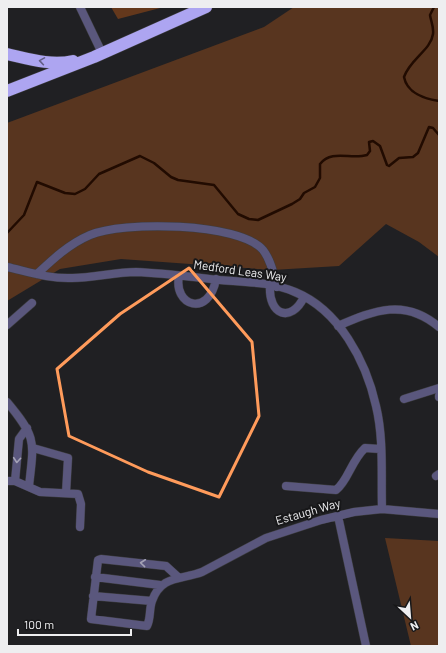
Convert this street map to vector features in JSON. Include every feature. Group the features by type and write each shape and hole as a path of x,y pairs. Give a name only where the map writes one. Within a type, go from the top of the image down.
{"highway":[{"path":"7,91 98,55 206,7"},
{"path":"7,54 44,62 65,63 98,55"}],"street":[{"path":"80,7 98,55"},
{"path":"37,274 52,259 74,243 91,234 143,226 203,229 231,234 251,242 262,249 269,259 274,286 269,297 272,306 280,312 288,313 300,307 304,297"},
{"name":"Medford Leas Way","path":"7,267 60,278 135,272 216,279 274,286 294,291 304,297 326,312 338,326 355,352 370,387 376,406 380,449 382,509"},
{"path":"179,276 178,283 181,296 189,302 199,304 205,301 214,291 216,279"},
{"path":"7,324 32,303"},
{"path":"338,326 362,315 391,309 414,312 428,319 439,327"},
{"path":"404,399 439,388"},
{"path":"7,402 27,428 33,448 29,486"},
{"path":"27,428 19,438 11,481 29,486 40,492 78,494 81,504 80,527"},
{"path":"33,448 68,458 66,493"},
{"path":"286,486 336,490 343,483 358,455 365,448 380,449"},
{"name":"Estaugh Way","path":"160,585 178,577 193,575 212,567 266,538 304,524 338,516 382,509 439,514"},
{"path":"338,516 366,646"},
{"path":"95,576 160,585 152,601 148,624 144,626 94,620 90,616 93,596 95,576 97,562 101,559 166,566 178,577"},
{"path":"93,596 152,601"}],"highlighted area":[{"path":"189,268 252,342 259,416 219,497 148,472 69,436 57,369 120,314"}],"shaded area":[{"path":"111,7 164,7 118,19"},
{"path":"294,7 439,7 439,257 419,242 386,224 339,266 272,270 121,259 60,269 7,301 7,123 264,27"},
{"path":"385,538 439,541 439,646 411,646"}],"waterway":[{"path":"434,7 430,15 433,29 431,40 425,50 411,65 404,77 409,87 417,94 428,99 439,101"},
{"path":"7,233 24,215 37,182 65,193 75,194 85,189 99,174 140,156 154,163 171,177 178,180 214,185 238,214 249,219 258,220 292,204 300,199 304,193 315,187 320,178 320,164 330,157 367,155 370,151 369,142 373,141 380,146 387,165 389,166 399,158 413,157 418,153 429,127 433,128 439,135"}]}
